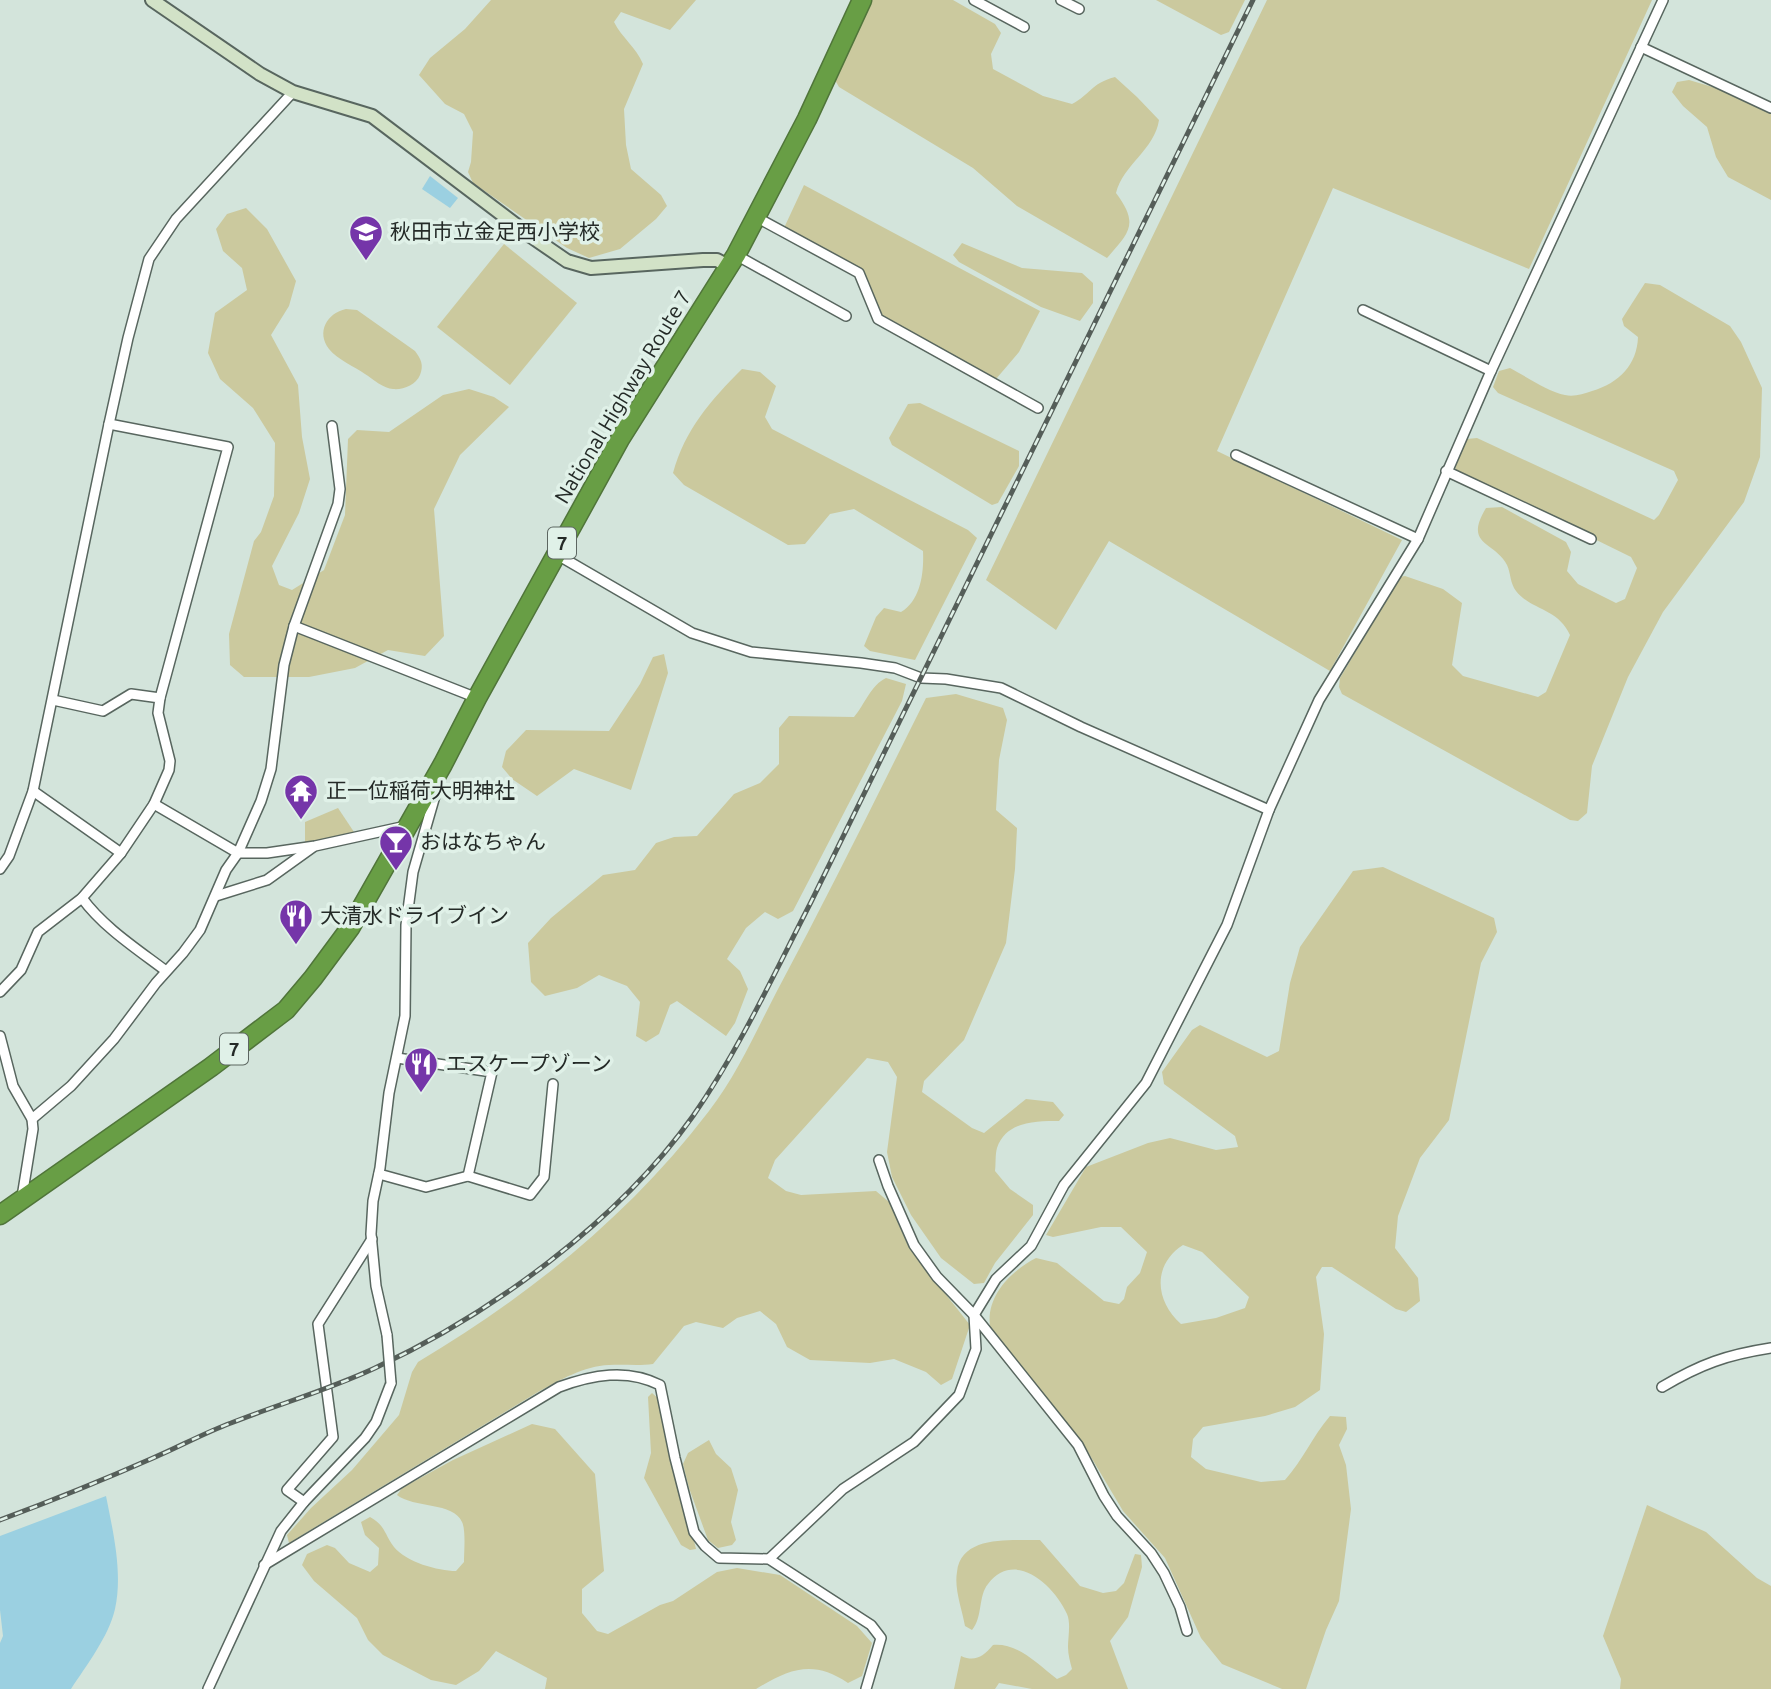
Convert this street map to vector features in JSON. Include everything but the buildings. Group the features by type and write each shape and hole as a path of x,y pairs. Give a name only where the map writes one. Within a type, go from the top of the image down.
{"highway":[{"name":"National Highway Route 7","path":"0,1214 211,1067 286,1010 350,928 443,764 620,439 732,260 807,119 862,0"}],"street":[{"path":"152,0 260,74 293,92 372,116 567,261 591,268 732,260 846,316"},
{"path":"974,0 1024,27"},
{"path":"1061,0 1079,9"},
{"path":"769,1559 843,1489 914,1442 959,1395 976,1349 974,1315 996,1279 1031,1245 1064,1185 1146,1083 1227,925 1269,810 1319,700 1418,539 1491,371 1663,0"},
{"path":"1642,47 1771,108"},
{"path":"0,869 9,856 33,791 109,424 149,259 176,219 293,92"},
{"path":"756,216 859,273 878,319 1038,408"},
{"path":"1363,310 1491,371"},
{"path":"0,992 20,970 38,932 82,898 121,853 154,804 169,770 170,761 158,713 160,698 228,447 109,424"},
{"path":"32,1119 71,1086 105,1048 200,930 226,870 238,853 261,801 271,769 284,664 294,626 338,504 340,489 332,426"},
{"path":"1236,455 1418,539"},
{"path":"1446,471 1591,539"},
{"path":"556,554 692,633 751,652 861,663 895,668 921,678 946,679 1001,688 1081,727 1269,810"},
{"path":"294,626 477,698"},
{"path":"53,700 103,711 131,694 160,698"},
{"path":"208,1689 281,1531 304,1502 365,1438 381,1412 391,1383 387,1335 376,1286 372,1239 373,1201 389,1093 405,1016 406,925 413,872 443,764"},
{"path":"33,791 121,853"},
{"path":"154,804 238,853 267,853 314,846 408,826"},
{"path":"216,896 267,880 314,846"},
{"path":"82,898 91,910 166,971"},
{"path":"0,1035 13,1086 32,1119 33,1129 22,1199"},
{"path":"397,1058 492,1072 468,1176"},
{"path":"379,1174 426,1187 468,1176 530,1195 544,1177 553,1084"},
{"path":"879,1160 914,1245 937,1277 974,1315 1078,1446 1117,1516 1152,1553 1164,1573 1180,1607 1187,1631"},
{"path":"304,1502 287,1490 333,1437 318,1324 372,1239"},
{"path":"1662,1387 1702,1365 1738,1353 1771,1348"},
{"path":"264,1565 559,1387 589,1376 610,1374 648,1378 660,1385 694,1532 719,1558 769,1559 871,1625 881,1639 866,1689"}],"shaded area":[{"path":"491,0 696,0 670,30 621,12 614,22 643,64 624,109 626,145 631,169 661,195 667,206 656,219 620,249 589,258 567,248 473,183 468,172 473,132 464,114 445,104 419,75 430,58 465,29"},
{"path":"871,0 953,0 995,24 1001,33 991,54 993,69 1043,96 1072,104 1095,86 1115,77 1159,120 1152,140 1125,174 1116,193 1128,213 1129,227 1107,258 1017,206 973,168 839,87 835,80"},
{"path":"1156,0 1245,0 1229,32 1221,35"},
{"path":"1267,0 1652,0 1529,269 1333,188 1217,451 1402,540 1330,671 1109,541 1056,630 986,580"},
{"path":"1689,80 1716,88 1771,114 1771,200 1728,177 1716,157 1707,127 1683,106 1672,92 1677,82"},
{"path":"804,185 1040,311 1019,352 996,379 882,316 864,272 784,228"},
{"path":"246,208 267,229 296,281 289,306 271,335 298,385 302,437 310,479 299,513 272,566 279,585 292,590 324,570 345,515 348,439 357,430 389,432 443,395 469,389 494,397 509,407 460,455 434,509 444,636 425,656 388,650 355,668 309,677 244,677 230,665 229,634 254,541 261,532 274,496 275,443 253,408 220,379 208,353 215,313 247,290 242,268 223,251 216,229 227,214"},
{"path":"962,243 1022,268 1082,273 1093,283 1093,303 1080,321 1041,307 959,262 953,255"},
{"path":"504,244 577,303 510,385 437,327"},
{"path":"1645,283 1660,285 1730,326 1741,342 1762,388 1760,457 1744,502 1663,612 1628,677 1592,766 1587,813 1578,821 1570,820 1342,694 1339,687 1340,678 1400,577 1405,576 1443,589 1462,603 1452,665 1463,676 1538,697 1546,692 1570,635 1559,619 1529,602 1516,591 1502,557 1479,536 1480,520 1486,508 1502,507 1566,542 1571,552 1567,571 1578,584 1616,603 1625,599 1637,568 1631,557 1456,471 1455,465 1467,439 1477,438 1654,520 1678,480 1674,471 1498,393 1493,387 1499,371 1510,368 1568,396 1602,388 1618,378 1625,372 1634,356 1638,337 1624,326 1622,319"},
{"path":"346,309 357,310 415,351 422,365 416,382 401,389 386,387 332,353 325,343 324,330 329,319"},
{"path":"742,369 760,372 776,386 765,417 772,429 968,530 977,538 915,660 870,651 864,646 876,617 884,608 901,612 913,600 922,576 923,551 854,509 830,514 805,544 788,545 684,485 673,473 684,443 700,416"},
{"path":"920,403 1019,451 1019,466 998,503 992,505 892,445 889,438 908,404"},
{"path":"664,654 668,673 631,790 574,769 537,796 512,779 502,767 506,751 526,730 609,731 640,684 653,657"},
{"path":"886,678 906,684 902,701 793,911 778,919 765,912 746,928 727,959 740,971 748,989 735,1023 726,1036 677,1001 670,1005 659,1034 646,1042 636,1036 640,1002 627,986 599,975 577,988 545,996 531,982 528,943 551,918 603,875 635,870 656,843 674,837 697,836 734,794 760,783 779,764 779,728 789,716 854,717 872,690"},
{"path":"956,694 1003,708 1007,720 999,760 996,810 1017,828 1015,869 1006,943 964,1040 924,1081 922,1092 972,1128 984,1133 1026,1099 1053,1102 1064,1115 1059,1121 1023,1124 1007,1132 996,1151 995,1171 1010,1189 1033,1205 1033,1215 995,1263 984,1283 974,1284 941,1258 911,1215 892,1177 887,1152 897,1077 888,1062 867,1058 775,1160 768,1178 786,1191 801,1195 876,1191 889,1202 909,1248 970,1325 952,1379 941,1385 926,1372 894,1359 870,1363 810,1360 787,1347 776,1324 760,1311 737,1318 723,1328 696,1322 684,1326 653,1364 600,1366 564,1378 289,1543 287,1535 311,1508 352,1470 399,1415 412,1372 418,1362 500,1309 576,1250 646,1185 709,1111 746,1053 926,698"},
{"path":"338,808 354,832 305,843 305,822"},
{"path":"1383,867 1494,918 1497,932 1481,963 1449,1120 1420,1158 1398,1216 1395,1248 1418,1278 1420,1301 1406,1312 1396,1309 1332,1267 1322,1267 1316,1277 1324,1334 1320,1390 1295,1407 1265,1416 1203,1427 1193,1439 1191,1457 1206,1469 1261,1482 1285,1480 1330,1416 1346,1417 1347,1429 1339,1445 1346,1465 1351,1509 1339,1601 1306,1689 1282,1689 1222,1664 1201,1638 1165,1558 1123,1511 1088,1452 990,1326 990,1315 996,1295 1009,1277 1036,1258 1057,1263 1104,1301 1119,1304 1124,1299 1127,1287 1140,1273 1147,1252 1121,1227 1101,1227 1053,1237 1046,1235 1086,1167 1148,1143 1170,1138 1216,1150 1238,1147 1235,1136 1164,1084 1162,1072 1192,1030 1200,1025 1267,1057 1279,1051 1290,983 1300,947 1353,871","holes":["1183,1245 1202,1252 1249,1297 1245,1308 1216,1318 1181,1324 1166,1305 1162,1294 1162,1273 1173,1253"]},
{"path":"652,1393 660,1400 696,1549 690,1550 681,1545 644,1478 651,1453 648,1397"},
{"path":"532,1424 555,1429 595,1474 604,1571 582,1589 582,1613 597,1631 608,1634 660,1605 673,1601 717,1572 737,1568 780,1575 857,1626 872,1643 862,1676 848,1683 824,1671 812,1669 790,1672 756,1689 545,1689 547,1678 496,1651 479,1671 456,1685 431,1680 383,1655 368,1640 357,1618 314,1581 302,1565 307,1554 327,1545 335,1548 349,1563 370,1572 378,1565 379,1548 365,1535 361,1522 370,1517 382,1527 394,1547 406,1557 432,1567 456,1571 464,1562 464,1530 458,1516 451,1511 413,1502 397,1495 402,1488 453,1460"},
{"path":"709,1440 716,1454 731,1468 738,1490 731,1522 736,1540 732,1545 718,1548 708,1540 683,1464 688,1453"},
{"path":"1647,1505 1706,1532 1757,1578 1771,1586 1771,1689 1620,1689 1621,1679 1603,1636"},
{"path":"1040,1540 1080,1586 1103,1593 1116,1591 1124,1583 1135,1554 1141,1555 1142,1567 1128,1617 1110,1641 1128,1689 1032,1689 999,1683 995,1689 954,1689 961,1656 978,1657 993,1645 1019,1651 1057,1679 1072,1669 1068,1650 1067,1614 1053,1592 1033,1575 1021,1570 999,1574 988,1584 975,1625 972,1630 965,1626 956,1579 961,1560 968,1551 990,1542"}],"water":[{"path":"430,176 458,198 450,208 422,189"},
{"path":"106,1496 118,1581 115,1609 102,1640 71,1689 0,1689 0,1643 3,1636 0,1610 0,1536"}],"railway":[{"path":"0,1520 163,1454 221,1427 357,1376 419,1346 463,1321 549,1261 590,1228 663,1155 710,1091 770,984 1253,0"}],"place":[{"name":"秋田市立金足西小学校","path":"366,262"},
{"name":"正一位稲荷大明神社","path":"301,821"},
{"name":"おはなちゃん","path":"396,872"},
{"name":"大清水ドライブイン","path":"296,946"},
{"name":"エスケープゾーン","path":"421,1094"}]}
